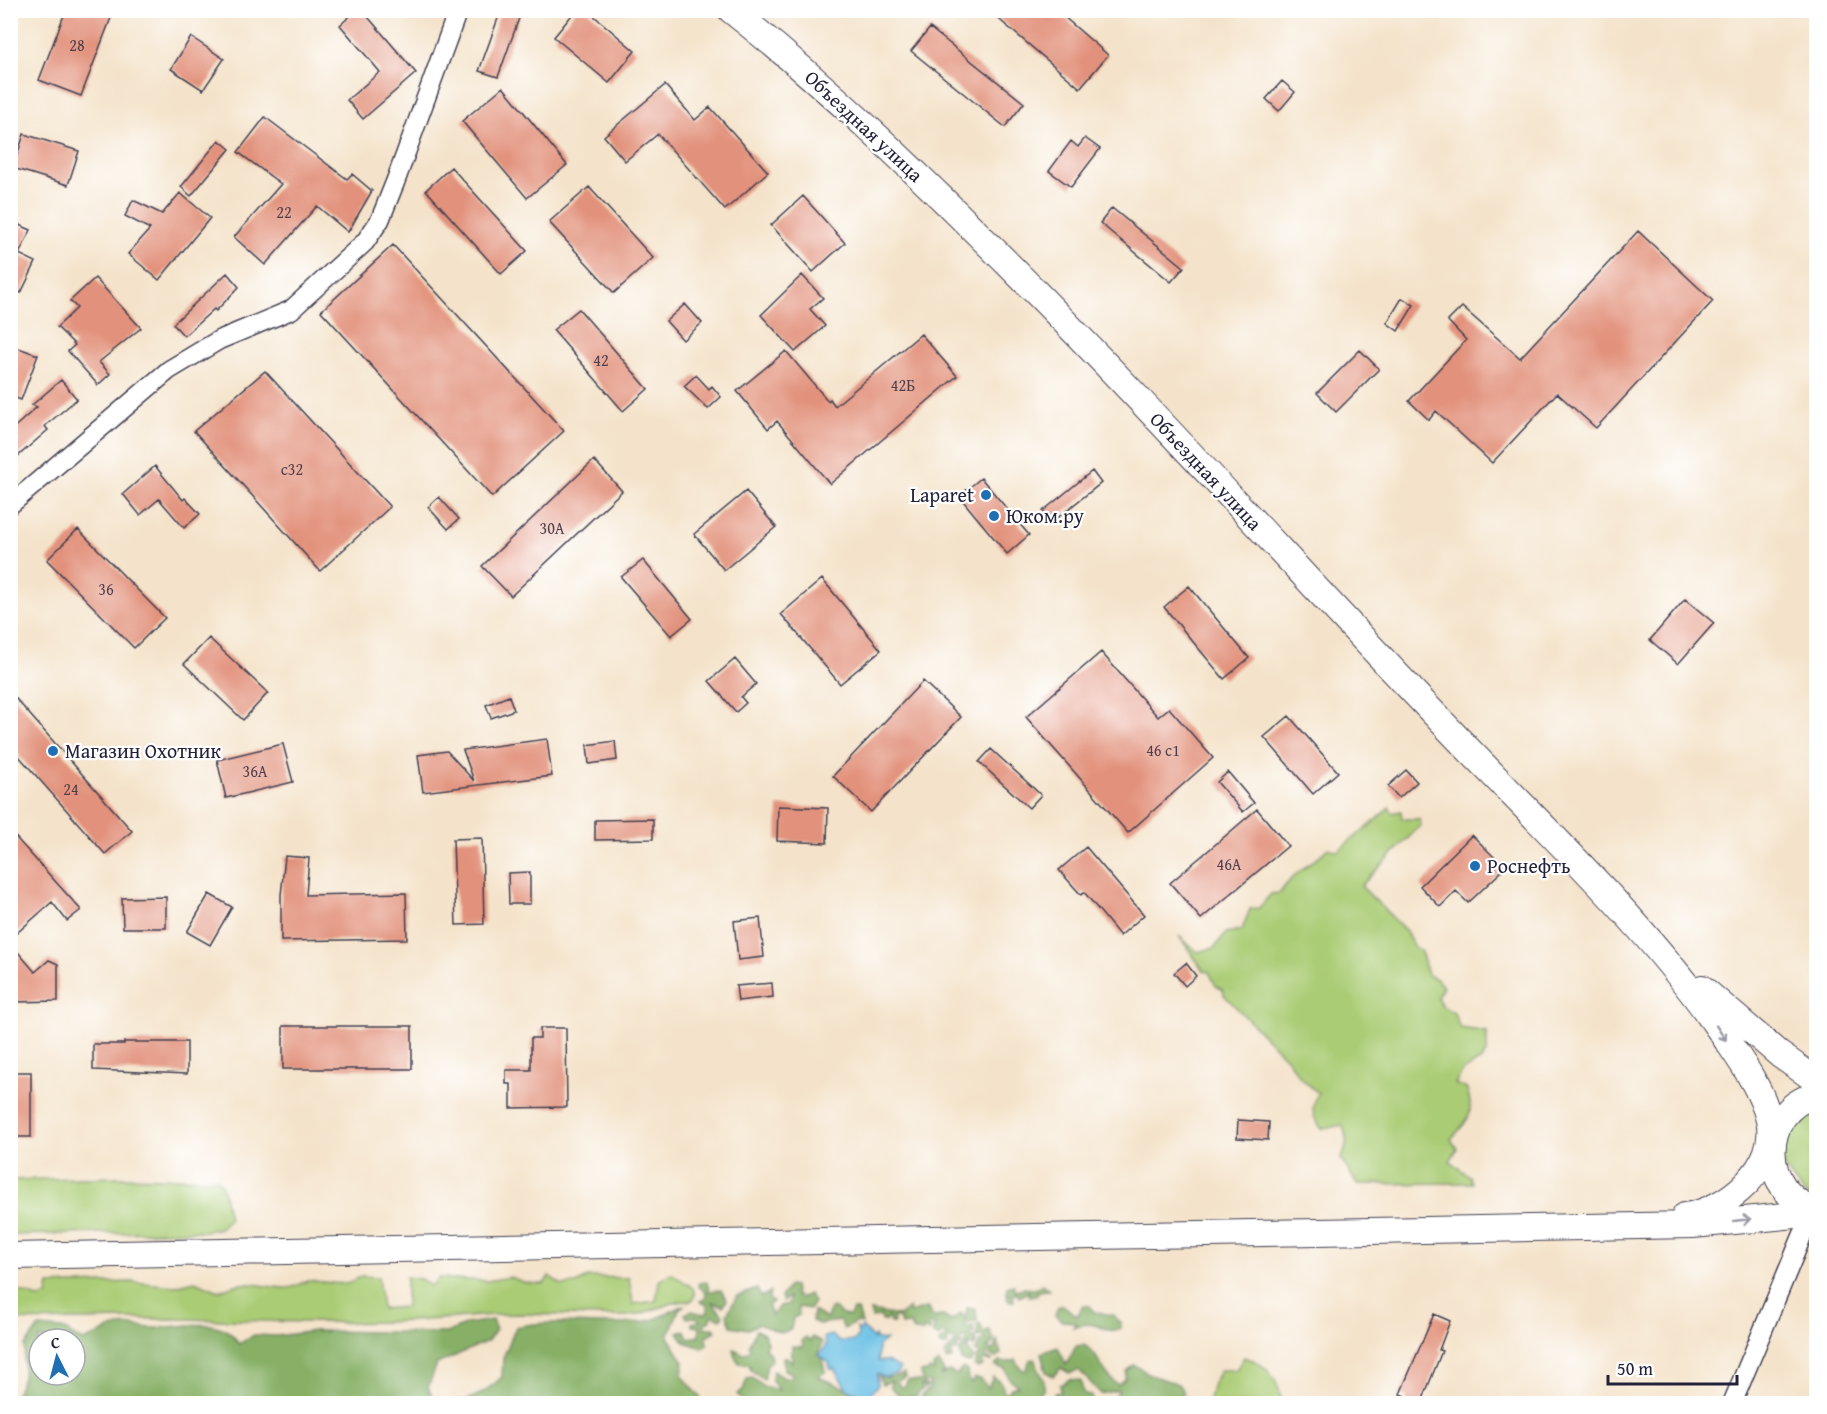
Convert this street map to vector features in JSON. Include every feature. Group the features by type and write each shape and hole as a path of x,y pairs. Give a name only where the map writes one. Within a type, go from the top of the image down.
{"street":[{"path":"10,505 169,370 219,340 291,310 365,242 380,220 458,10"},
{"name":"Объездная улица","path":"731,10 850,111 1059,316 1661,953"},
{"path":"1661,953 1780,1055 1816,1080"},
{"path":"1661,953 1710,1016 1759,1091 1770,1123 1772,1159 1776,1175 1807,1214"},
{"path":"1599,1226 1692,1215 1712,1208 1744,1185 1762,1162 1786,1113 1803,1100 1816,1095"},
{"path":"10,1256 1693,1225 1807,1214"},
{"path":"1732,1404 1807,1214"}],"green space":[{"path":"1389,807 1392,813 1401,811 1402,819 1419,819 1421,825 1361,886 1406,931 1412,944 1421,952 1428,975 1437,979 1443,987 1437,997 1442,1006 1454,1013 1460,1028 1487,1032 1487,1052 1481,1060 1463,1071 1455,1084 1467,1089 1470,1111 1466,1122 1451,1139 1457,1149 1450,1161 1469,1176 1472,1183 1357,1184 1341,1159 1346,1142 1342,1125 1322,1129 1313,1112 1318,1093 1301,1078 1287,1059 1224,995 1223,990 1216,986 1209,972 1204,971 1179,936 1197,952 1214,948 1226,933 1242,930 1250,909 1259,908 1271,894 1280,893 1297,874 1328,848 1338,851 1377,820"},
{"path":"1816,1104 1816,1199 1804,1194 1783,1166 1785,1132"},
{"path":"119,1177 217,1179 222,1185 229,1219 220,1228 206,1231 11,1235 11,1180"},
{"path":"671,1273 693,1288 695,1295 691,1301 626,1316 517,1314 358,1322 11,1320 11,1288 38,1298 47,1296 49,1285 132,1282 175,1286 195,1281 219,1291 238,1284 289,1288 308,1281 348,1283 361,1276 378,1277 382,1309 406,1307 406,1277 421,1279 430,1286 439,1278 487,1281 510,1277 526,1283 544,1284 549,1276 562,1285 577,1284 588,1277 629,1278 633,1304 656,1301 659,1281"},
{"path":"707,1282 709,1291 721,1290 727,1300 723,1306 712,1302 723,1315 721,1319 712,1315 711,1320 704,1324 705,1328 714,1328 716,1331 706,1336 707,1344 702,1348 685,1342 678,1332 685,1331 688,1338 699,1336 700,1327 692,1326 692,1323 701,1321 695,1317 687,1318 685,1314 692,1311 703,1314 708,1312 707,1305 700,1301 705,1299 706,1292 698,1286 699,1283"},
{"path":"1042,1284 1049,1290 1038,1291 1037,1295 1028,1296 1029,1291 1019,1297 1016,1293 1013,1296 1014,1301 1008,1301 1007,1296 1010,1294 1007,1294 1007,1287 1014,1285 1015,1290 1035,1289"},
{"path":"789,1286 794,1287 796,1296 800,1298 809,1294 814,1302 810,1309 798,1307 799,1315 793,1318 791,1329 782,1333 758,1324 748,1329 731,1326 727,1314 737,1296 757,1289 761,1297 770,1292 769,1299 773,1302 768,1305 772,1316 779,1306 789,1304 789,1297 783,1301 781,1297"},
{"path":"685,1305 679,1309 668,1337 684,1362 682,1375 700,1397 701,1403 15,1403 23,1377 27,1343 27,1387 87,1387 87,1340 121,1326 160,1328 210,1325 231,1334 239,1344 254,1335 277,1336 314,1331 446,1333 467,1324 492,1320 496,1330 488,1341 437,1364 428,1387 433,1399 452,1402 479,1395 502,1377 503,1358 516,1327 550,1323 618,1324 655,1319"},
{"path":"1063,1305 1077,1316 1083,1306 1090,1306 1094,1312 1113,1315 1121,1323 1121,1328 1110,1330 1089,1324 1073,1327 1076,1322 1062,1321 1055,1315 1058,1307"},
{"path":"835,1308 842,1315 850,1316 853,1310 858,1310 862,1324 857,1322 844,1329 840,1321 819,1324 812,1321 813,1311 827,1319 830,1309"},
{"path":"909,1308 910,1313 927,1308 933,1317 943,1316 951,1321 961,1313 965,1319 967,1308 976,1309 977,1321 965,1324 964,1328 973,1326 974,1333 969,1334 972,1338 976,1337 975,1346 970,1344 967,1349 973,1357 970,1363 961,1361 960,1351 967,1342 965,1336 961,1339 961,1346 956,1346 958,1350 951,1352 952,1359 946,1360 945,1354 956,1342 952,1339 948,1340 947,1346 940,1345 939,1342 948,1336 943,1333 939,1337 933,1335 934,1325 931,1324 929,1332 924,1328 923,1332 914,1331 909,1324 901,1325 899,1318 893,1318 894,1323 890,1323 888,1317 885,1321 882,1321 881,1316 872,1318 870,1311 899,1316"},
{"path":"980,1323 983,1332 989,1330 994,1341 988,1348 993,1351 997,1340 1001,1354 996,1358 986,1353 985,1356 993,1361 985,1360 982,1362 983,1366 977,1368 974,1366 977,1361 975,1358 980,1355 974,1350 977,1350 979,1342 984,1340 984,1337 976,1336 978,1329 976,1325"},
{"path":"756,1330 764,1334 767,1342 765,1348 770,1354 771,1361 767,1365 764,1380 751,1370 749,1364 739,1363 734,1355 734,1349 744,1354 750,1350 749,1344"},
{"path":"806,1337 810,1341 812,1337 822,1342 818,1355 822,1359 825,1372 818,1377 850,1391 866,1403 745,1403 737,1394 743,1390 747,1379 752,1378 763,1386 779,1390 772,1381 773,1371 782,1377 791,1378 792,1373 784,1370 783,1357 787,1357 792,1362 792,1346 803,1347 802,1340"},
{"path":"1084,1345 1090,1349 1118,1385 1125,1379 1126,1371 1134,1365 1153,1376 1178,1384 1184,1393 1177,1400 1169,1403 1151,1398 1152,1403 1144,1403 1138,1397 1135,1403 1100,1403 1117,1395 1118,1390 1101,1394 1079,1370 1069,1373 1061,1368 1053,1376 1046,1372 1041,1353 1058,1347 1066,1365 1076,1346"},
{"path":"1244,1357 1259,1363 1275,1380 1281,1403 1208,1403 1213,1383 1221,1370 1236,1370"},
{"path":"1034,1359 1044,1381 1044,1389 1037,1397 1041,1403 920,1403 922,1395 930,1388 930,1383 926,1382 920,1387 928,1386 918,1393 915,1401 911,1396 908,1403 905,1399 905,1403 894,1403 895,1399 891,1396 897,1398 899,1395 890,1386 892,1381 882,1384 879,1375 886,1378 904,1374 905,1377 897,1381 901,1388 906,1385 907,1380 922,1381 921,1372 928,1372 929,1369 934,1371 933,1366 939,1363 944,1372 941,1376 949,1371 956,1375 963,1368 967,1370 968,1380 971,1383 975,1378 981,1379 988,1388 993,1377 1001,1383 1006,1395 1011,1388 1018,1386 1010,1380 1005,1369 995,1366 1000,1361 1004,1363 1016,1360 1022,1370 1026,1370 1030,1360"},
{"path":"1070,1379 1081,1381 1083,1393 1091,1396 1093,1403 1051,1403 1055,1393 1061,1392 1060,1385"}],"water":[{"path":"862,1327 873,1339 875,1336 877,1340 886,1340 878,1346 878,1361 887,1361 900,1368 897,1373 885,1377 877,1374 878,1385 868,1396 847,1389 834,1369 830,1369 829,1363 819,1355 826,1345 824,1337 831,1335 840,1341 854,1341 858,1336 857,1328 861,1331"}],"building":[{"path":"66,10 114,10 81,96 39,80"},
{"path":"357,10 362,10 416,73 363,119 347,100 380,72 340,25"},
{"path":"501,10 522,10 498,77 479,71"},
{"path":"576,10 587,10 635,51 609,83 554,37"},
{"path":"988,10 1056,10 1108,55 1080,88"},
{"path":"930,28 1024,103 1005,127 911,51"},
{"path":"191,37 224,59 203,90 171,69"},
{"path":"1282,81 1295,92 1279,111 1266,99"},
{"path":"665,85 695,120 710,107 768,172 725,210 658,134 625,161 604,136"},
{"path":"503,87 567,165 527,198 462,121"},
{"path":"265,117 347,179 352,174 372,191 348,232 317,206 265,265 234,237 281,184 238,152"},
{"path":"24,134 79,151 68,185 13,168"},
{"path":"1085,138 1100,149 1071,187 1049,171 1071,141 1078,147"},
{"path":"219,140 230,149 191,196 181,187"},
{"path":"451,167 527,251 501,274 426,190"},
{"path":"589,187 653,258 614,293 549,222"},
{"path":"180,193 210,218 159,280 128,254 150,229 125,216 133,200 162,214"},
{"path":"803,196 845,243 813,272 771,225"},
{"path":"1112,208 1184,267 1171,282 1100,223"},
{"path":"10,221 31,230 19,254 36,262 21,293 10,288"},
{"path":"1638,231 1713,301 1596,428 1557,393 1492,463 1436,411 1429,420 1409,401 1466,340 1448,321 1462,307 1520,358"},
{"path":"393,245 564,431 492,497 321,311"},
{"path":"227,273 239,287 216,311 214,309 184,336 173,324"},
{"path":"802,275 823,298 810,309 825,326 795,352 761,315"},
{"path":"95,278 141,328 99,362 110,374 98,385 68,351 75,345 57,327 77,308 70,301"},
{"path":"1402,298 1414,305 1398,331 1387,323"},
{"path":"685,304 702,323 683,340 666,321"},
{"path":"579,309 648,389 623,411 553,330"},
{"path":"921,334 957,376 830,484 777,421 768,429 737,391 786,351 828,401 830,399 835,406"},
{"path":"10,345 38,355 21,400 10,396"},
{"path":"1360,350 1379,369 1336,412 1317,393"},
{"path":"265,371 390,507 320,571 194,431"},
{"path":"696,375 709,389 712,386 721,397 708,409 684,386"},
{"path":"61,380 77,399 45,426 48,430 10,463 10,431 37,407 32,405"},
{"path":"594,460 622,491 511,596 482,566"},
{"path":"155,466 183,500 185,498 200,514 184,528 159,499 140,515 123,494"},
{"path":"1092,471 1101,483 1052,522 1043,511"},
{"name":"Юком.ру","path":"981,478 1029,535 1007,554 959,496"},
{"path":"746,491 776,527 724,570 694,534"},
{"path":"439,497 459,519 448,529 428,507"},
{"path":"78,529 165,618 134,648 47,560"},
{"path":"643,560 692,619 671,636 621,577"},
{"path":"822,579 881,650 840,684 781,614"},
{"path":"1189,586 1249,658 1224,679 1164,607"},
{"path":"1685,599 1714,623 1678,664 1650,640"},
{"path":"209,638 268,693 243,720 184,664"},
{"path":"1101,652 1158,717 1169,708 1213,758 1128,833 1026,717"},
{"path":"735,659 756,684 741,697 746,703 736,712 709,681"},
{"path":"923,681 961,717 871,812 833,776"},
{"path":"10,692 132,831 105,854 10,746"},
{"path":"509,696 514,710 491,718 486,705"},
{"path":"1289,716 1338,772 1313,794 1264,737"},
{"path":"547,739 552,776 423,792 418,755 447,751 474,781 463,750"},
{"path":"615,741 617,760 589,764 587,745"},
{"path":"283,744 293,782 226,798 217,760"},
{"path":"991,749 1041,795 1029,808 979,762"},
{"path":"1406,770 1417,782 1399,798 1388,786"},
{"path":"1228,772 1254,803 1243,812 1217,782"},
{"path":"778,806 828,808 827,843 777,841"},
{"path":"1257,809 1288,846 1201,919 1170,883"},
{"path":"653,819 653,839 595,840 595,820"},
{"path":"10,831 81,910 67,921 52,902 10,939"},
{"path":"1472,835 1505,868 1468,903 1456,891 1440,907 1420,886"},
{"path":"482,838 484,924 456,925 453,839"},
{"path":"1086,847 1144,915 1120,936 1084,892 1081,895 1059,870"},
{"path":"285,856 309,858 306,895 406,893 407,939 281,941 281,895"},
{"path":"530,872 530,904 509,904 508,873"},
{"path":"209,894 232,907 210,945 187,932"},
{"path":"166,897 166,928 123,928 122,898"},
{"path":"760,918 764,957 738,960 734,921"},
{"path":"12,945 35,972 49,960 58,964 58,1001 16,1002"},
{"path":"1186,963 1196,976 1185,986 1174,973"},
{"path":"772,983 773,997 738,1001 736,986"},
{"path":"283,1026 412,1026 412,1069 283,1069"},
{"path":"540,1028 566,1028 567,1107 511,1108 511,1084 506,1084 506,1070 531,1070 531,1038 540,1038"},
{"path":"124,1042 187,1042 187,1074 93,1070 93,1044 124,1044"},
{"path":"10,1072 31,1072 31,1137 10,1137"},
{"path":"1238,1120 1269,1122 1268,1140 1237,1138"},
{"path":"1434,1314 1450,1321 1439,1350 1442,1351 1421,1404 1404,1404 1407,1397 1400,1394"}],"place":[{"name":"Laparet","path":"986,495"},
{"name":"Юком.ру","path":"994,516"},
{"name":"Магазин Охотник","path":"53,751"},
{"name":"Роснефть","path":"1475,866"}]}
